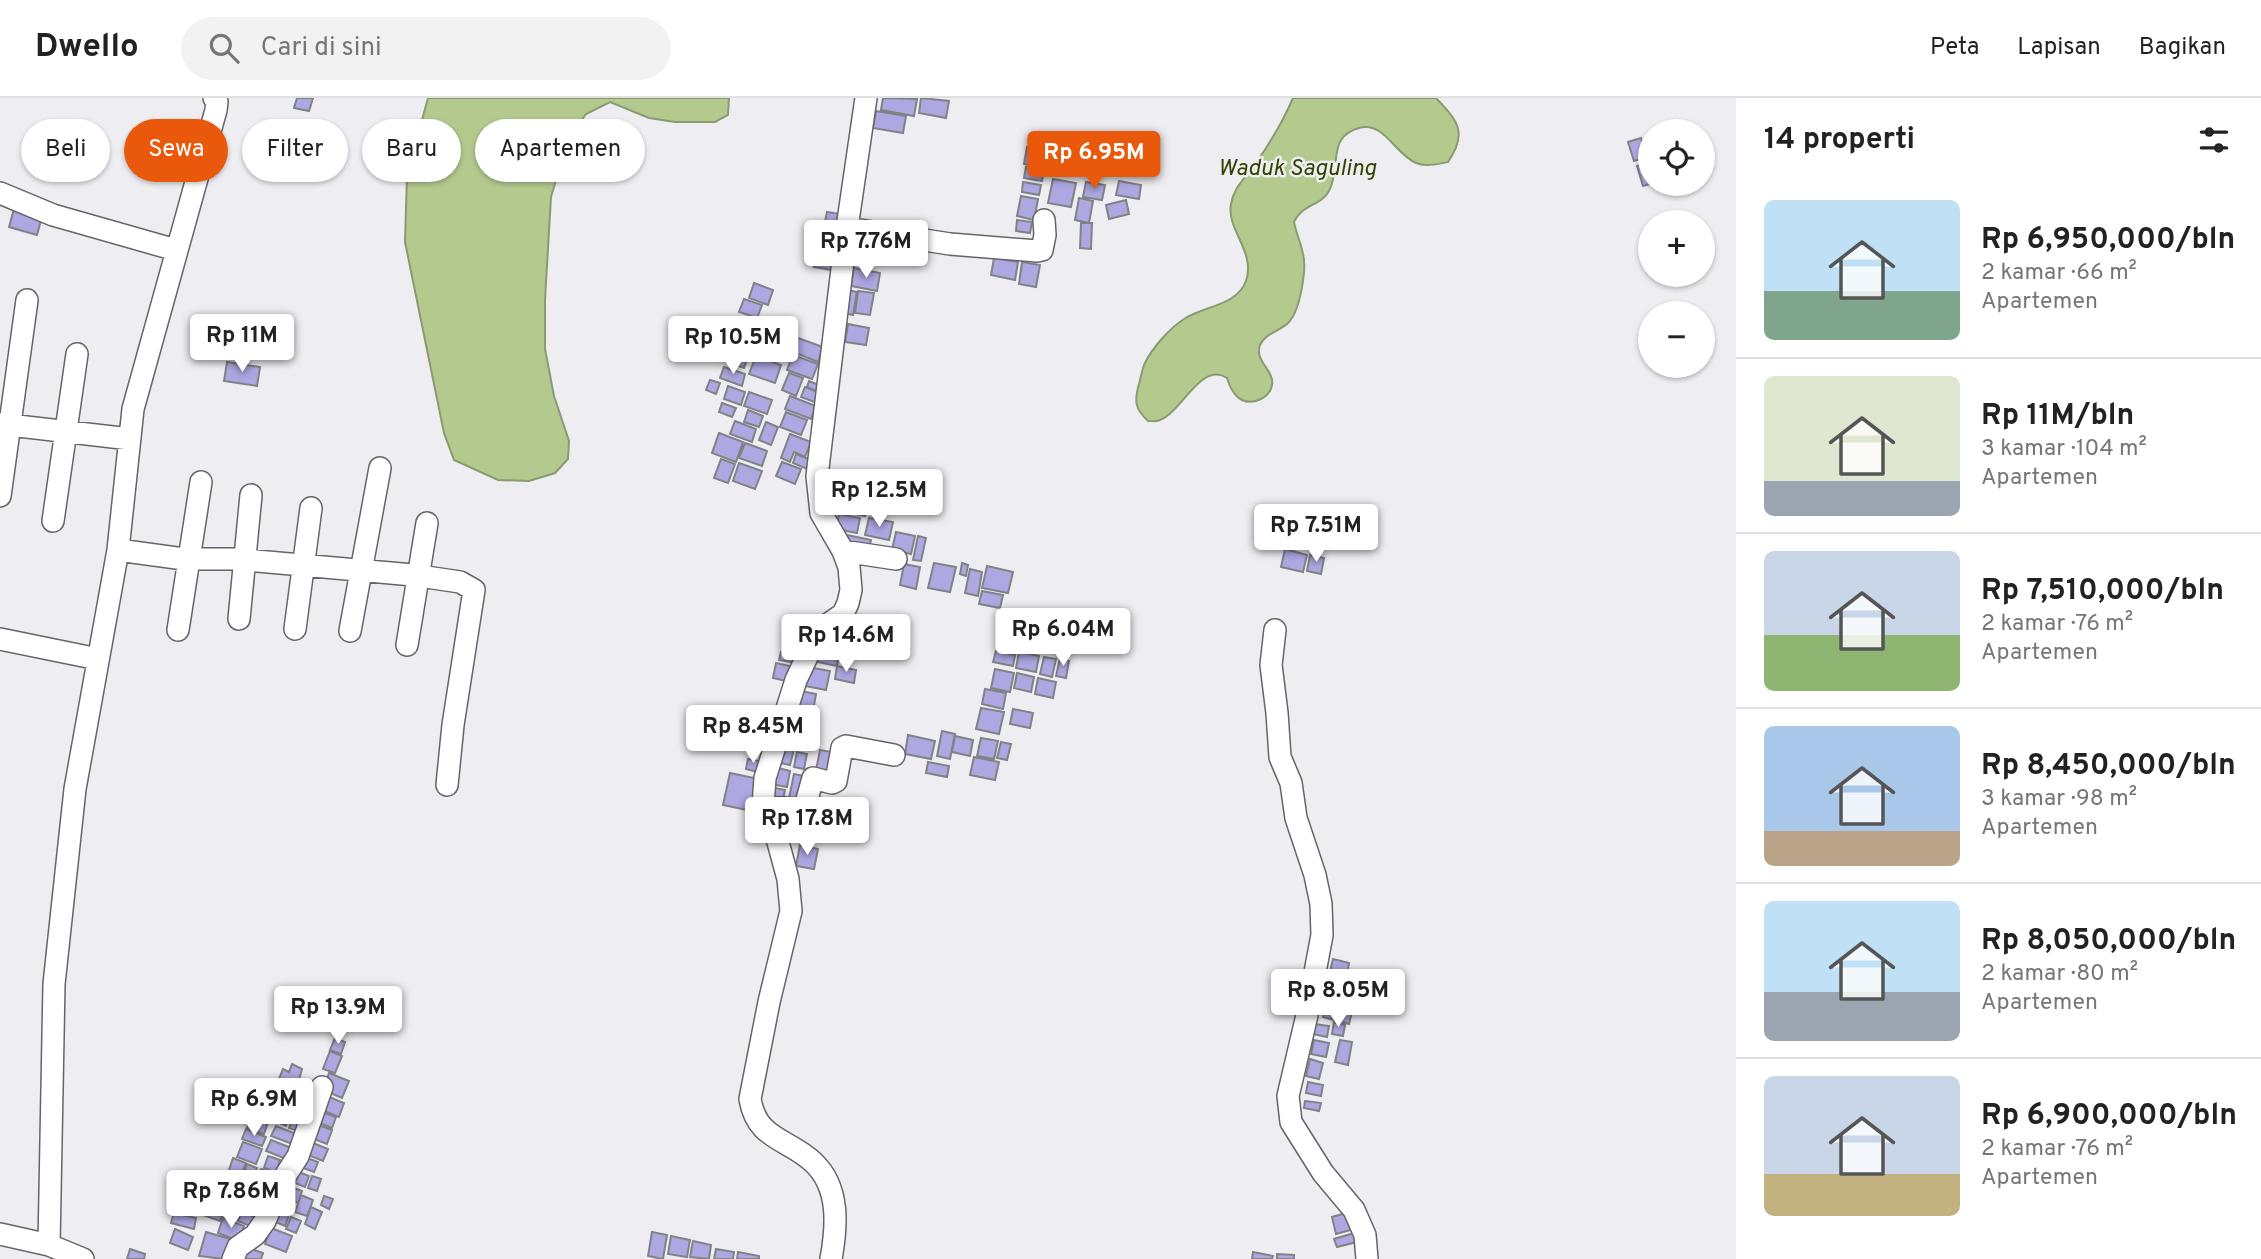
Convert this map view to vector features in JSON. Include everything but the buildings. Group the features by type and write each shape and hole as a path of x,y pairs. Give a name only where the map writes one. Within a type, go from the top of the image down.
{"street":[{"path":"831,1259 835,1238 835,1208 824,1174 812,1161 763,1128 752,1114 751,1107 754,1075 791,911 788,879 778,842 763,806 765,778 796,680 814,642 827,625 842,614 848,603 850,578 843,551 821,513 817,476 866,98"},
{"path":"49,1245 54,984 75,789 118,550 133,409 219,99"},
{"path":"0,193 53,215 176,250"},
{"path":"848,228 950,244 1037,251 1044,246 1044,220"},
{"path":"0,495 5,424 27,300"},
{"path":"53,521 77,354"},
{"path":"5,424 130,439"},
{"path":"350,631 380,468"},
{"path":"178,630 201,482"},
{"path":"239,619 251,495"},
{"path":"295,629 311,508"},
{"path":"407,645 427,523"},
{"path":"118,550 190,559 245,560 419,576 460,582 474,590 453,725 447,785"},
{"path":"843,551 897,559"},
{"path":"1275,630 1271,665 1278,713 1280,757 1291,783 1296,818 1315,875 1321,904 1322,935 1288,1096 1291,1122 1324,1173 1354,1210 1365,1235 1367,1259"},
{"path":"0,639 98,659"},
{"path":"763,806 804,810 813,778 832,783 836,781 842,748 846,746 894,755"},
{"path":"233,1259 238,1247 255,1235 265,1221 282,1181 298,1156 322,1087"},
{"path":"0,1234 49,1245 83,1259"}],"water":[{"path":"428,98 729,98 728,115 715,122 675,122 649,118 610,102 586,114 583,119 475,119 475,182 555,182 551,197 545,349 554,396 569,441 568,459 555,473 529,481 498,480 454,460 444,433 405,242 407,182 461,182 461,119 422,119"},
{"name":"Waduk Saguling","path":"1293,98 1436,98 1455,121 1458,143 1448,162 1423,165 1409,159 1376,129 1359,128 1347,134 1339,145 1334,178 1326,196 1297,216 1294,222 1304,261 1299,299 1289,322 1262,341 1259,351 1271,375 1271,390 1260,399 1246,401 1234,393 1227,378 1209,376 1168,415 1158,421 1148,421 1138,409 1136,395 1143,368 1152,351 1179,323 1235,296 1246,281 1247,260 1233,222 1231,204 1238,187 1271,140"}]}
